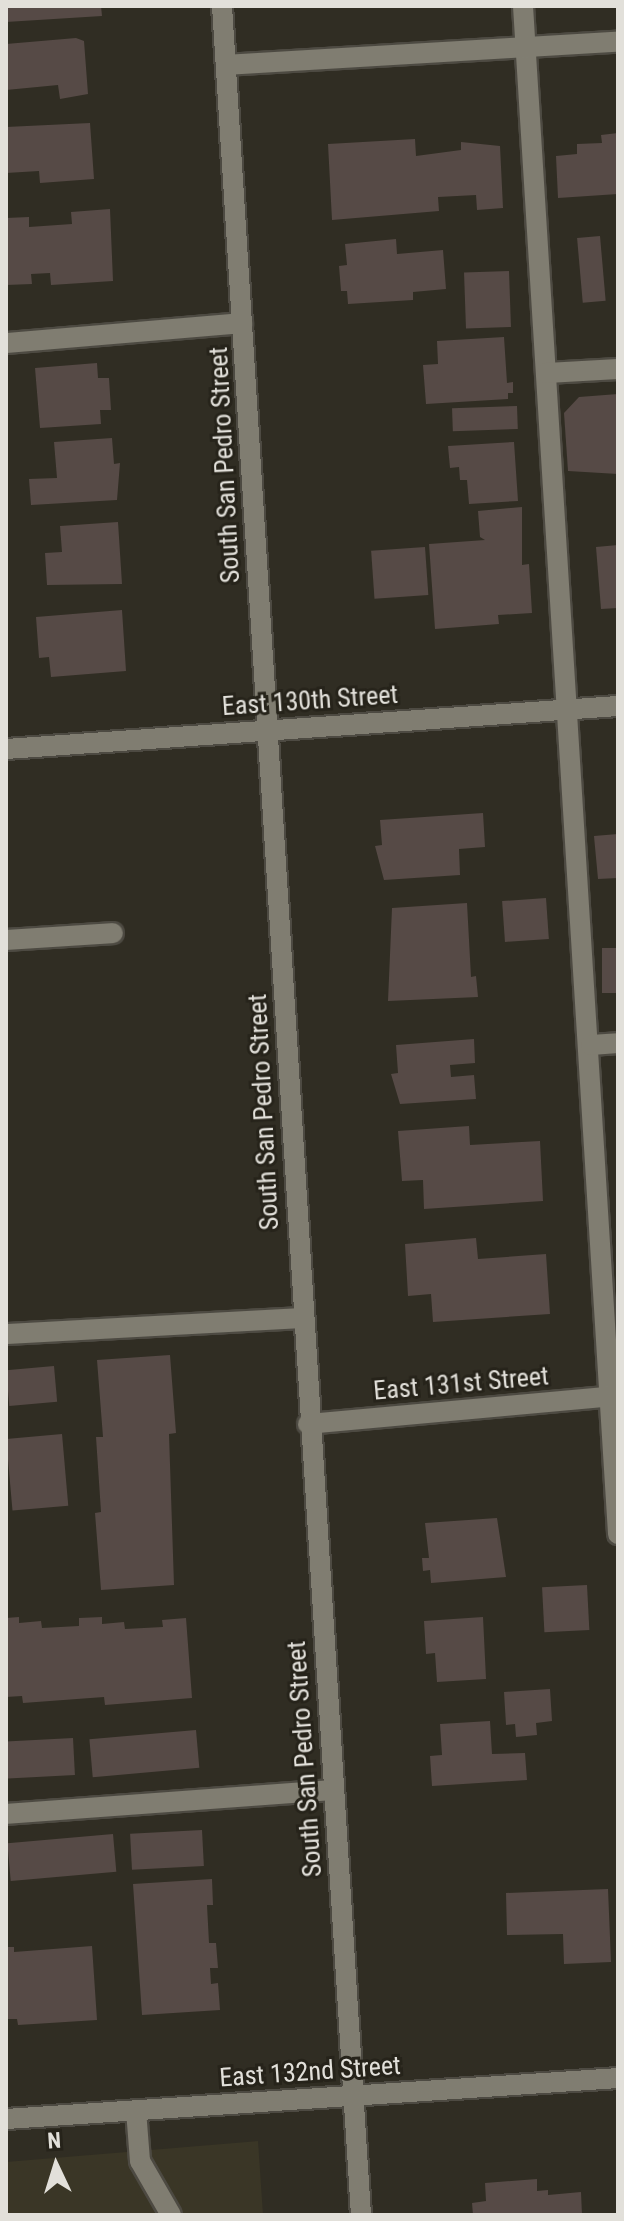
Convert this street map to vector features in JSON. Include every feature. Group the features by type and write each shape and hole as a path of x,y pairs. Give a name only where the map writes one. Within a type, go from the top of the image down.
{"street":[{"name":"South San Pedro Street","path":"222,6 308,1424 361,2215"},
{"path":"523,6 613,1396 618,1534"},
{"path":"226,65 618,42"},
{"path":"6,343 242,323"},
{"path":"547,373 618,369"},
{"name":"East 130th Street","path":"6,749 618,706"},
{"path":"6,940 113,933"},
{"path":"591,1045 618,1043"},
{"path":"6,1334 302,1318"},
{"name":"East 131st Street","path":"308,1424 613,1396"},
{"path":"6,1814 333,1790"},
{"name":"East 132nd Street","path":"6,2119 618,2078"},
{"path":"136,2110 140,2161 171,2215"}],"shaded area":[{"path":"258,2141 263,2215 6,2215 6,2162"}],"building":[{"path":"6,6 101,6 102,16 6,22"},
{"path":"76,38 84,41 88,94 60,99 58,85 6,90 6,44"},
{"path":"90,123 94,179 40,183 39,171 6,173 6,127"},
{"path":"618,133 618,194 558,198 556,156 577,154 577,144 602,143 601,135"},
{"path":"415,139 416,156 461,150 461,142 500,146 503,208 477,210 476,195 438,197 439,211 332,220 328,144"},
{"path":"110,209 113,281 51,285 50,273 31,274 32,284 6,285 6,218 29,217 29,227 72,224 71,212"},
{"path":"600,236 606,301 583,303 577,238"},
{"path":"396,239 397,254 443,250 446,289 413,292 413,300 348,304 347,291 341,291 339,266 347,265 345,244"},
{"path":"509,271 511,327 466,329 464,273"},
{"path":"504,337 507,383 513,382 513,393 508,393 508,399 426,404 423,365 438,364 437,341"},
{"path":"97,363 98,378 109,378 111,410 100,410 101,424 40,428 35,368"},
{"path":"618,394 618,474 568,471 564,413 579,397"},
{"path":"517,406 518,429 453,431 452,408"},
{"path":"112,438 114,464 120,463 117,500 31,505 29,479 57,478 54,442"},
{"path":"514,442 518,501 469,504 467,480 460,480 459,467 450,468 448,446"},
{"path":"522,507 522,565 529,564 532,613 498,615 499,624 435,629 429,544 485,540 480,537 478,511"},
{"path":"118,522 122,584 47,585 45,553 62,552 60,526"},
{"path":"618,545 618,608 601,609 596,547"},
{"path":"425,547 428,595 374,599 371,551"},
{"path":"122,610 126,671 51,677 49,657 39,658 36,617"},
{"path":"483,813 485,847 459,849 460,875 384,880 375,846 382,845 380,820"},
{"path":"618,834 618,878 598,879 594,836"},
{"path":"546,898 549,939 505,942 502,901"},
{"path":"467,903 471,977 476,976 478,997 388,1001 392,908"},
{"path":"602,948 618,948 618,993 602,993"},
{"path":"474,1039 475,1063 450,1065 451,1077 474,1075 476,1099 400,1104 391,1074 398,1073 396,1045"},
{"path":"469,1126 470,1145 540,1141 543,1201 424,1209 423,1180 402,1181 398,1131"},
{"path":"476,1238 478,1259 546,1254 550,1314 433,1322 431,1294 408,1296 405,1244"},
{"path":"170,1355 176,1433 169,1434 174,1585 101,1590 95,1513 101,1512 96,1437 103,1437 97,1360"},
{"path":"54,1366 57,1402 9,1406 6,1370"},
{"path":"62,1434 68,1506 12,1511 6,1439"},
{"path":"497,1518 506,1577 431,1583 430,1570 423,1571 422,1558 429,1558 425,1523"},
{"path":"587,1585 589,1630 544,1632 542,1587"},
{"path":"19,1617 19,1623 41,1621 42,1628 79,1626 79,1618 102,1617 102,1624 124,1622 125,1629 163,1627 162,1620 186,1618 192,1698 105,1705 104,1697 23,1703 22,1696 6,1697 6,1618"},
{"path":"483,1617 486,1679 437,1682 435,1653 426,1654 424,1621"},
{"path":"550,1689 552,1721 536,1723 537,1735 516,1737 515,1724 506,1725 504,1692"},
{"path":"490,1721 492,1754 525,1753 527,1780 432,1786 430,1756 442,1755 440,1724"},
{"path":"196,1730 199,1768 93,1777 89,1739"},
{"path":"73,1738 75,1775 8,1778 6,1742"},
{"path":"202,1830 204,1866 132,1870 130,1834"},
{"path":"113,1834 116,1872 11,1881 7,1843"},
{"path":"212,1879 213,1905 207,1905 209,1943 216,1943 218,1968 210,1968 211,1984 218,1983 220,2010 142,2015 133,1884"},
{"path":"608,1889 611,1962 564,1964 563,1934 507,1935 506,1893"},
{"path":"92,1946 97,2020 18,2025 17,2019 6,2019 6,1947 14,1947 14,1952"},
{"path":"537,2179 537,2191 548,2190 548,2195 581,2192 582,2215 473,2215 472,2203 486,2201 485,2183"}]}
